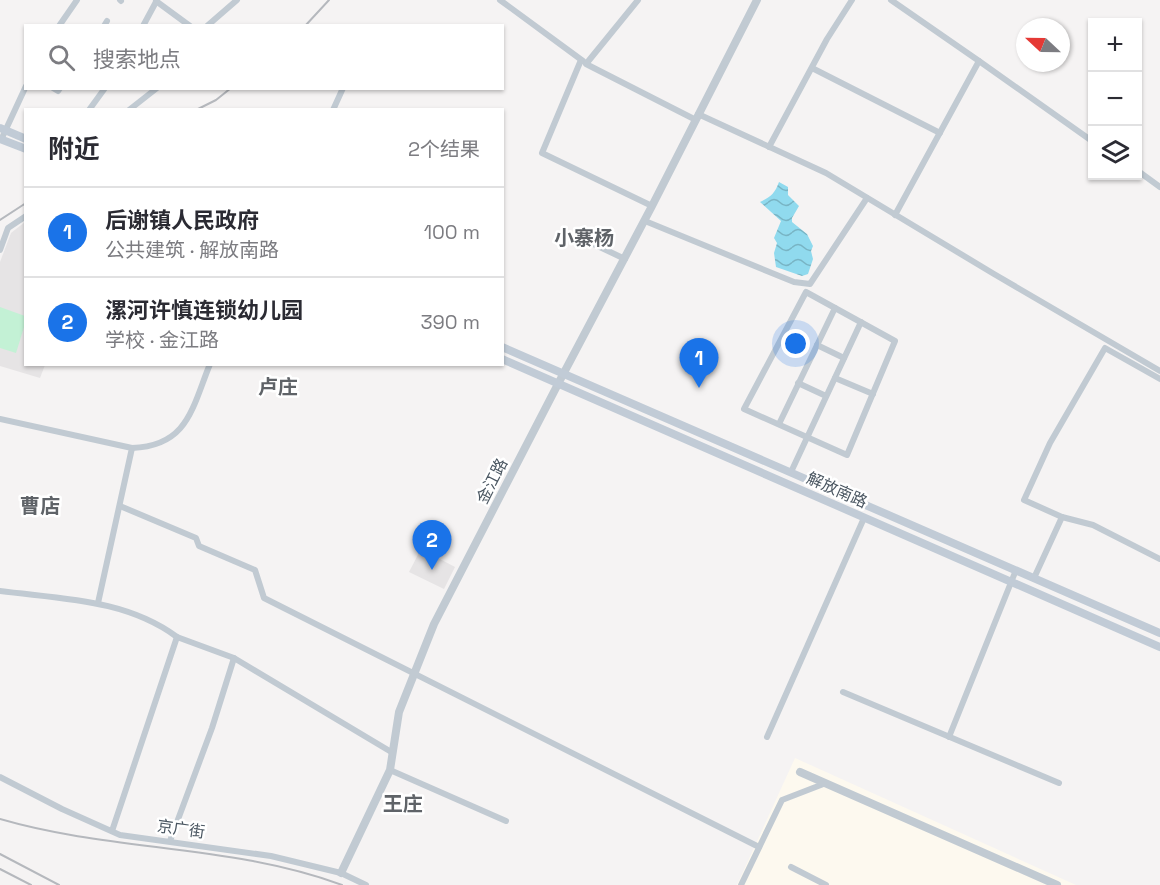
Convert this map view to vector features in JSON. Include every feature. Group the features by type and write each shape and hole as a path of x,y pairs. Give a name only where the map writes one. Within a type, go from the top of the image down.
{"main road":[{"path":"2,129 24,138"},
{"path":"0,139 24,148"},
{"name":"解放南路","path":"504,348 1160,633"},
{"name":"解放南路","path":"504,360 1160,647"}],"street":[{"path":"60,24 77,0"},
{"path":"209,24 237,0"},
{"path":"501,0 584,62 697,117 826,173 1160,371"},
{"path":"638,0 584,62 542,153 652,206"},
{"name":"金江路","path":"342,873 390,770 399,712 434,624 645,221 757,0"},
{"path":"769,147 852,0"},
{"path":"891,0 1088,138"},
{"path":"144,24 156,1 187,24"},
{"path":"895,215 979,61"},
{"path":"812,68 940,133"},
{"path":"0,139 2,129 24,90"},
{"path":"90,108 104,90"},
{"path":"132,108 154,90"},
{"path":"334,108 342,90"},
{"path":"1142,174 1160,187"},
{"path":"645,221 794,282 810,284 867,198"},
{"path":"0,250 8,228 24,217"},
{"path":"587,241 625,259"},
{"path":"806,292 861,322 895,341 847,455 744,409 806,292"},
{"path":"779,424 835,308"},
{"path":"791,472 861,322"},
{"path":"817,345 844,358"},
{"path":"1160,379 1105,348 1050,442 1024,500 1062,517 1093,525 1160,559"},
{"path":"0,419 132,448 145,448 164,442 186,423 209,366"},
{"path":"835,378 873,394"},
{"path":"798,383 826,396"},
{"path":"98,603 132,448"},
{"path":"120,506 196,538 199,546 255,570 264,598 759,848"},
{"path":"1034,578 1062,517"},
{"path":"767,737 864,518"},
{"path":"949,737 1017,570"},
{"path":"0,591 98,603 149,619 177,637 234,658 393,753"},
{"path":"112,831 177,637"},
{"path":"170,841 212,728 234,658"},
{"path":"843,692 1059,783"},
{"path":"390,770 506,821"},
{"path":"800,772 1057,885"},
{"name":"京广街","path":"0,777 62,809 120,835 272,856 342,873 366,885"},
{"path":"741,885 782,800 825,783"},
{"path":"790,867 826,885"}],"shaded area":[{"path":"24,223 24,366 45,366 40,378 0,366 0,262 11,233"},
{"path":"421,549 455,567 444,589 409,572"},
{"path":"795,758 1076,885 737,885"}],"green space":[{"path":"0,307 24,316 24,327 16,353 0,348"}],"water":[{"path":"779,182 788,187 788,195 799,206 792,222 807,234 813,246 811,251 813,259 808,274 802,276 776,267 774,253 777,243 774,238 781,221 760,202 772,194"}],"railway":[{"path":"307,24 329,0"},
{"path":"200,108 228,90"},
{"path":"0,220 24,204"},
{"path":"0,819 43,830 258,862 342,885"},
{"path":"0,854 59,885"},
{"path":"0,869 31,885"}],"place":[{"name":"后谢镇人民政府","path":"699,388"},
{"name":"漯河许慎连锁幼儿园","path":"432,570"}],"district":[{"name":"小寨杨","path":"584,238"},
{"name":"卢庄","path":"278,387"},
{"name":"曹店","path":"40,506"},
{"name":"王庄","path":"403,804"}]}
